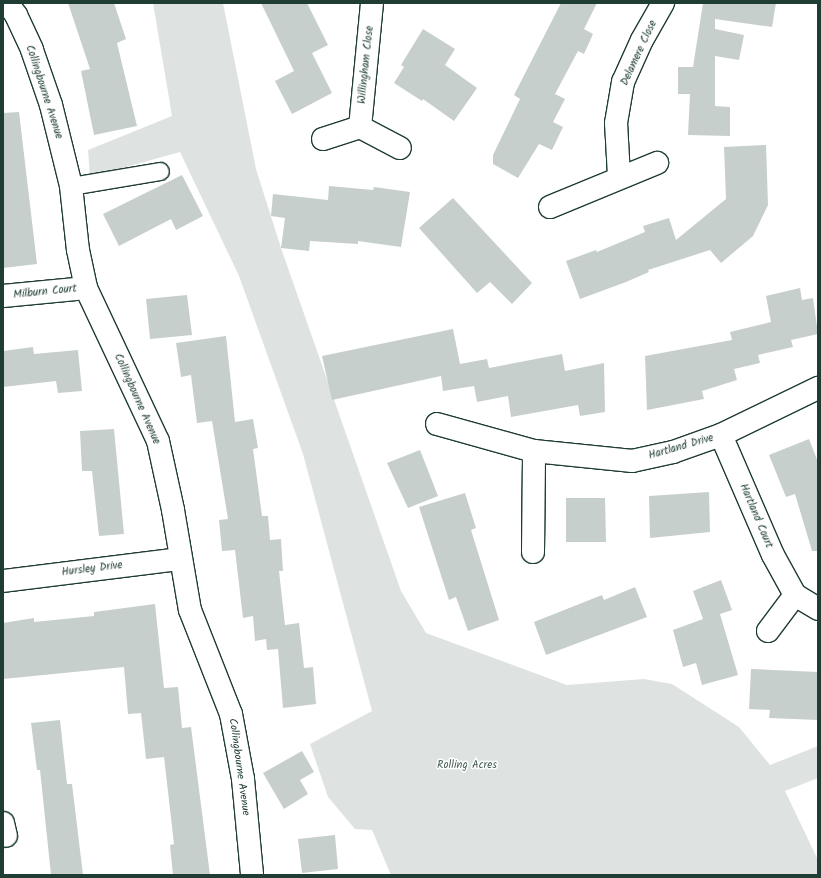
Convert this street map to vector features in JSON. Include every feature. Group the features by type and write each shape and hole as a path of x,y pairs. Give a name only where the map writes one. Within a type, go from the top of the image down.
{"street":[{"name":"Collingbourne Avenue","path":"7,3 16,15 32,50 51,106 71,186 78,250 86,288 158,442 190,610 231,714 243,779 252,875"},
{"name":"Willingham Close","path":"360,127 372,3"},
{"name":"Delamere Close","path":"619,176 616,123 623,82 642,40 663,3"},
{"path":"323,139 360,127 400,148"},
{"path":"550,207 619,176 657,163"},
{"name":"Milburn Court","path":"3,296 86,288"},
{"name":"Hartland Drive","path":"437,424 534,451 632,461 673,452 721,435 818,388"},
{"name":"Hartland Court","path":"721,435 773,555 795,594 818,609"},
{"path":"533,552 534,451"},
{"name":"Hursley Drive","path":"3,580 180,559"},
{"path":"768,631 795,594"}],"lane":[{"path":"71,186 160,171"}],"green space":[{"name":"Rolling Acres","path":"153,3 223,3 256,169 281,248 401,591 426,633 567,685 644,679 672,684 739,727 770,765 818,746 818,778 785,791 818,860 818,875 391,875 372,830 355,829 328,797 310,744 372,711 303,454 239,276 180,152 90,177 88,150 172,116"}],"building":[{"path":"68,3 114,3 126,39 117,43 137,126 94,135 81,71 90,69"},
{"path":"261,3 307,3 328,45 312,53 332,93 292,114 275,81 294,71"},
{"path":"561,3 597,3 584,29 593,34 584,54 578,51 555,94 565,99 553,122 563,127 552,150 539,144 518,178 493,164 493,155 520,99 514,95"},
{"path":"703,3 776,3 772,27 715,19 715,29 744,35 739,60 715,56 715,106 730,107 730,136 688,135 690,94 678,94 678,67 693,67"},
{"path":"423,29 455,49 445,65 477,88 454,121 423,99 422,101 394,83 404,67 401,65"},
{"path":"19,112 37,264 3,268 3,113"},
{"path":"766,145 768,205 753,236 721,263 710,250 648,270 649,272 626,282 580,299 566,261 596,250 597,252 645,232 643,226 669,218 676,240 726,199 724,147"},
{"path":"182,175 203,216 176,230 171,219 119,246 103,214"},
{"path":"329,186 373,190 374,187 410,192 401,247 358,241 358,244 310,241 309,251 281,248 285,218 271,216 273,194 328,200"},
{"path":"453,198 532,283 512,304 490,282 477,293 419,228"},
{"path":"800,288 802,300 813,298 818,334 791,340 793,347 758,355 760,363 734,369 737,380 702,391 704,399 647,410 645,356 732,340 730,332 771,322 766,296"},
{"path":"187,295 192,335 150,339 146,299"},
{"path":"453,329 460,364 487,359 489,368 562,354 565,371 604,363 605,412 580,416 578,405 511,417 508,396 477,402 474,386 443,391 441,376 332,400 322,356"},
{"path":"226,336 235,422 253,419 258,448 253,449 262,516 268,516 270,540 281,539 283,571 279,571 285,625 299,623 304,668 313,667 316,704 283,708 278,649 267,650 266,639 255,641 253,616 243,618 235,550 222,551 219,520 228,519 212,421 197,423 191,375 181,377 176,343"},
{"path":"33,347 34,354 78,350 82,391 58,393 56,381 3,387 3,351"},
{"path":"114,429 124,534 99,536 92,471 82,471 80,431"},
{"path":"809,439 818,462 818,551 812,551 795,494 786,497 769,455"},
{"path":"420,450 438,496 408,508 387,463"},
{"path":"709,492 710,532 650,538 649,496"},
{"path":"465,493 476,528 471,530 499,620 468,631 456,597 449,600 419,507"},
{"path":"566,498 605,498 606,542 566,542"},
{"path":"721,580 732,610 720,614 738,675 702,685 696,663 683,667 673,630 703,619 693,591"},
{"path":"635,587 647,617 546,655 534,622 602,595 604,600"},
{"path":"155,604 164,688 178,687 182,728 191,727 210,875 173,875 170,845 174,844 164,757 146,759 141,713 128,714 124,667 3,679 3,623 34,618 34,622 94,616 94,612"},
{"path":"751,669 818,672 818,720 769,718 770,710 749,709"},
{"path":"60,720 67,784 72,784 83,875 51,875 40,770 37,770 31,723"},
{"path":"302,751 314,772 300,780 308,794 284,809 263,773"},
{"path":"335,835 338,869 302,873 298,839"}]}
